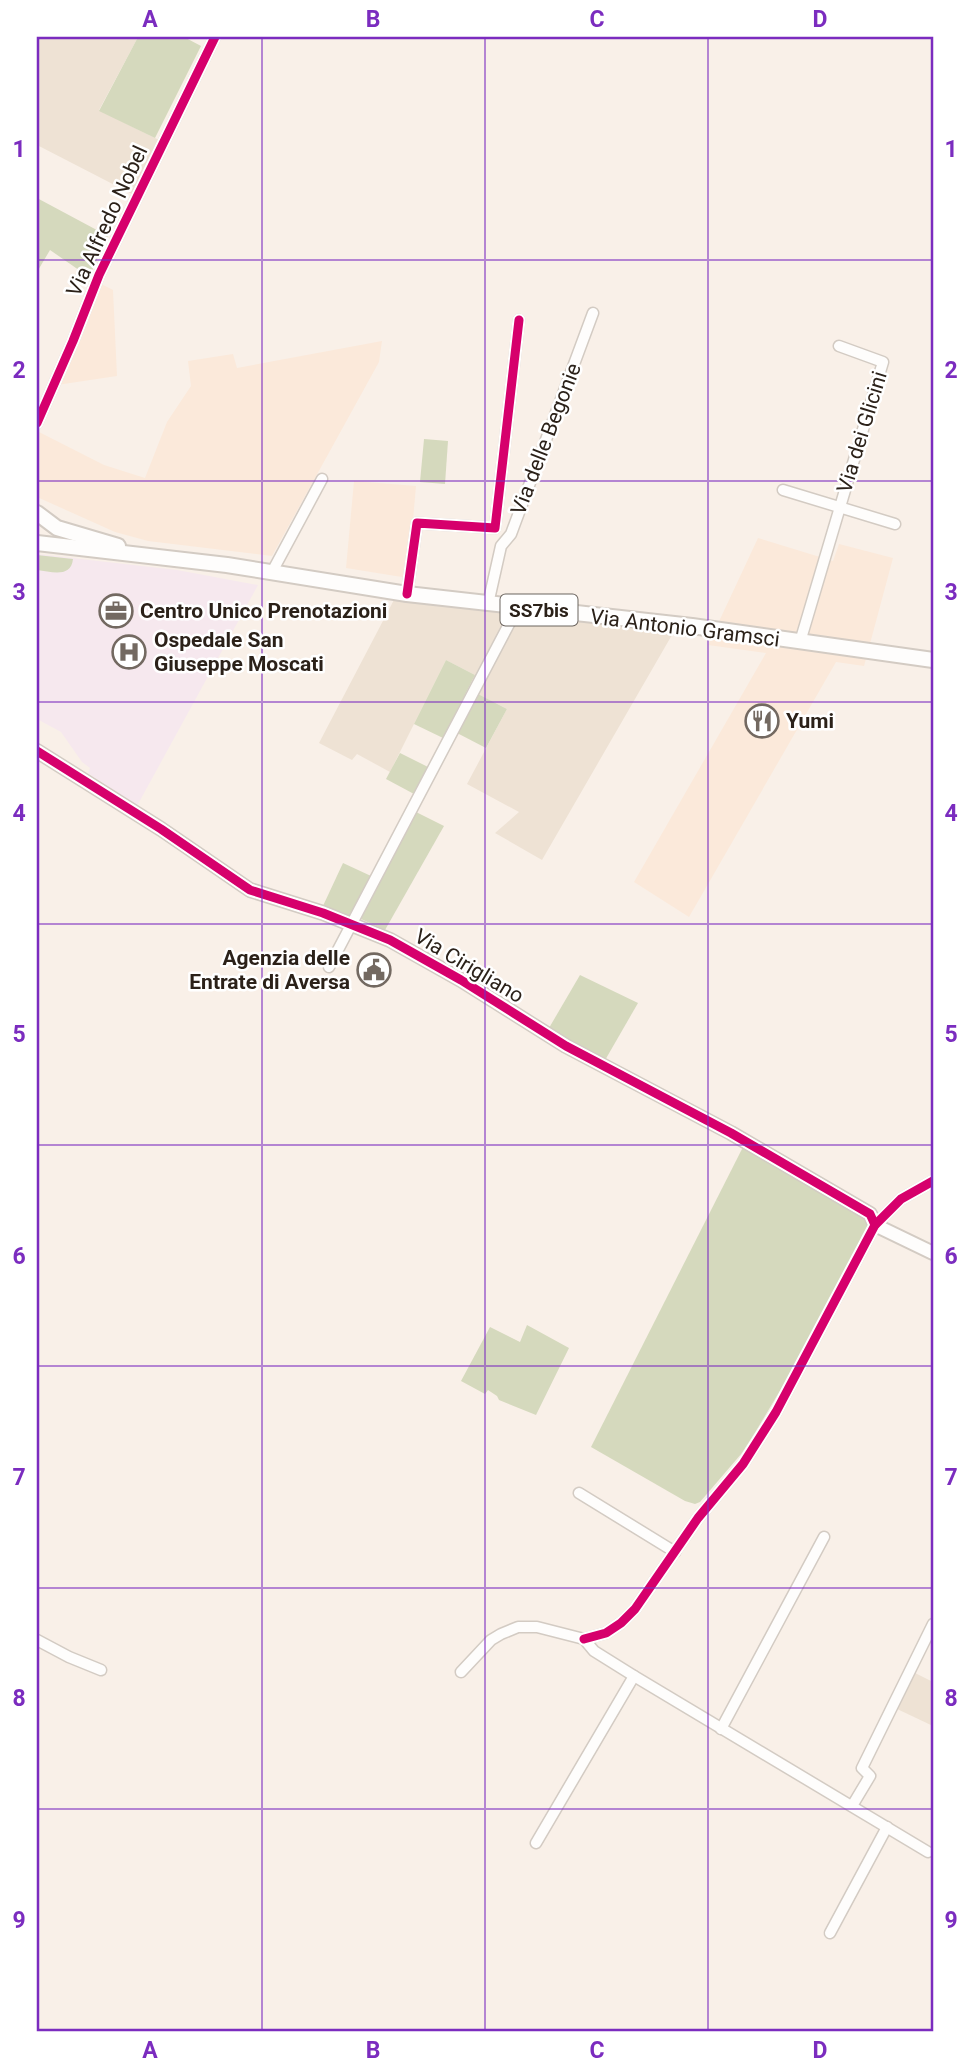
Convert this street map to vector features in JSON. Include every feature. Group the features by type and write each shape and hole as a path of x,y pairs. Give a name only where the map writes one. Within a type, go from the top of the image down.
{"main road":[{"name":"Via Antonio Gramsci","path":"37,513 57,528 146,555"},
{"path":"52,545 59,534 57,528"},
{"name":"Via Antonio Gramsci","path":"37,543 272,572 408,594 692,626 933,660"}],"street":[{"name":"Via Alfredo Nobel","path":"37,423 99,275 215,37"},
{"name":"Via delle Begonie","path":"488,604 501,546 510,534 593,313"},
{"path":"408,594 417,523 495,528 519,320"},
{"name":"Via dei Glicini","path":"800,642 883,362 839,346"},
{"path":"272,572 322,479"},
{"name":"Via dei Glicini","path":"783,490 895,524"},
{"path":"329,967 518,607"},
{"name":"Via Cirigliano","path":"37,751 103,791 250,890 352,924 390,940 461,980 566,1046 731,1133 870,1214 876,1225 933,1253"},
{"path":"461,1672 491,1640 518,1627 537,1627 584,1639 606,1633 631,1614 698,1518 743,1464 776,1412 876,1225 901,1199 933,1181"},
{"path":"579,1493 675,1552"},
{"path":"721,1729 824,1537"},
{"path":"852,1806 870,1776 862,1768 933,1624"},
{"path":"584,1639 594,1651 634,1676 928,1852"},
{"path":"37,1640 101,1670"},
{"path":"536,1843 634,1676"},
{"path":"830,1933 887,1827"}],"shaded area":[{"path":"37,37 138,37 99,110 161,141 134,195 37,145"},
{"path":"99,283 113,290 117,376 57,385"},
{"path":"382,341 379,362 272,556 148,541 115,532 37,497 39,432 104,465 145,478 167,422 191,386 188,361 233,354 237,368"},
{"path":"354,481 416,486 408,578 346,568"},
{"path":"758,538 833,561 839,544 893,558 864,666 836,662 689,917 634,882 766,653 708,645"},
{"name":"Ospedale San Giuseppe Moscati","path":"37,554 177,570 258,585 137,806 88,773 90,768 82,762 61,732 37,719"},
{"path":"396,596 676,628 542,860 495,833 519,812 467,784 507,709 468,689 475,675 446,660 390,772 357,754 352,760 319,743"},
{"path":"913,1672 933,1682 933,1726 895,1708"}],"green space":[{"path":"138,37 184,37 201,46 155,138 99,111"},
{"path":"37,198 108,236 89,277 50,250 37,272"},
{"path":"424,439 448,441 445,484 420,482"},
{"path":"37,555 73,559 69,569 49,572 37,570"},
{"path":"446,660 475,675 443,738 414,724"},
{"path":"478,694 507,709 486,748 457,733"},
{"path":"400,753 428,767 414,794 386,779"},
{"path":"416,812 444,826 385,930 361,919"},
{"path":"343,863 371,876 349,916 322,908"},
{"path":"580,975 638,1003 604,1062 549,1028"},
{"path":"743,1147 866,1215 870,1224 797,1362 756,1431 742,1453 700,1502 695,1504 685,1501 591,1447"},
{"path":"527,1325 569,1348 536,1415 499,1400 488,1390 485,1394 461,1381 490,1327 520,1342"}],"cycle path":[{"path":"37,423 99,275 215,37"},
{"path":"407,594 417,523 495,528 519,320"},
{"path":"37,751 161,829 250,890 323,913 390,940 461,980 566,1046 731,1133 870,1214 875,1225"},
{"path":"584,1639 606,1633 635,1609 698,1518 743,1464 776,1412 875,1225 901,1199 933,1181"}],"place":[{"name":"Centro Unico Prenotazioni","path":"116,611"},
{"name":"Ospedale San Giuseppe Moscati","path":"129,652"},
{"name":"Yumi","path":"762,721"},
{"name":"Agenzia delle Entrate di Aversa","path":"374,970"}]}
